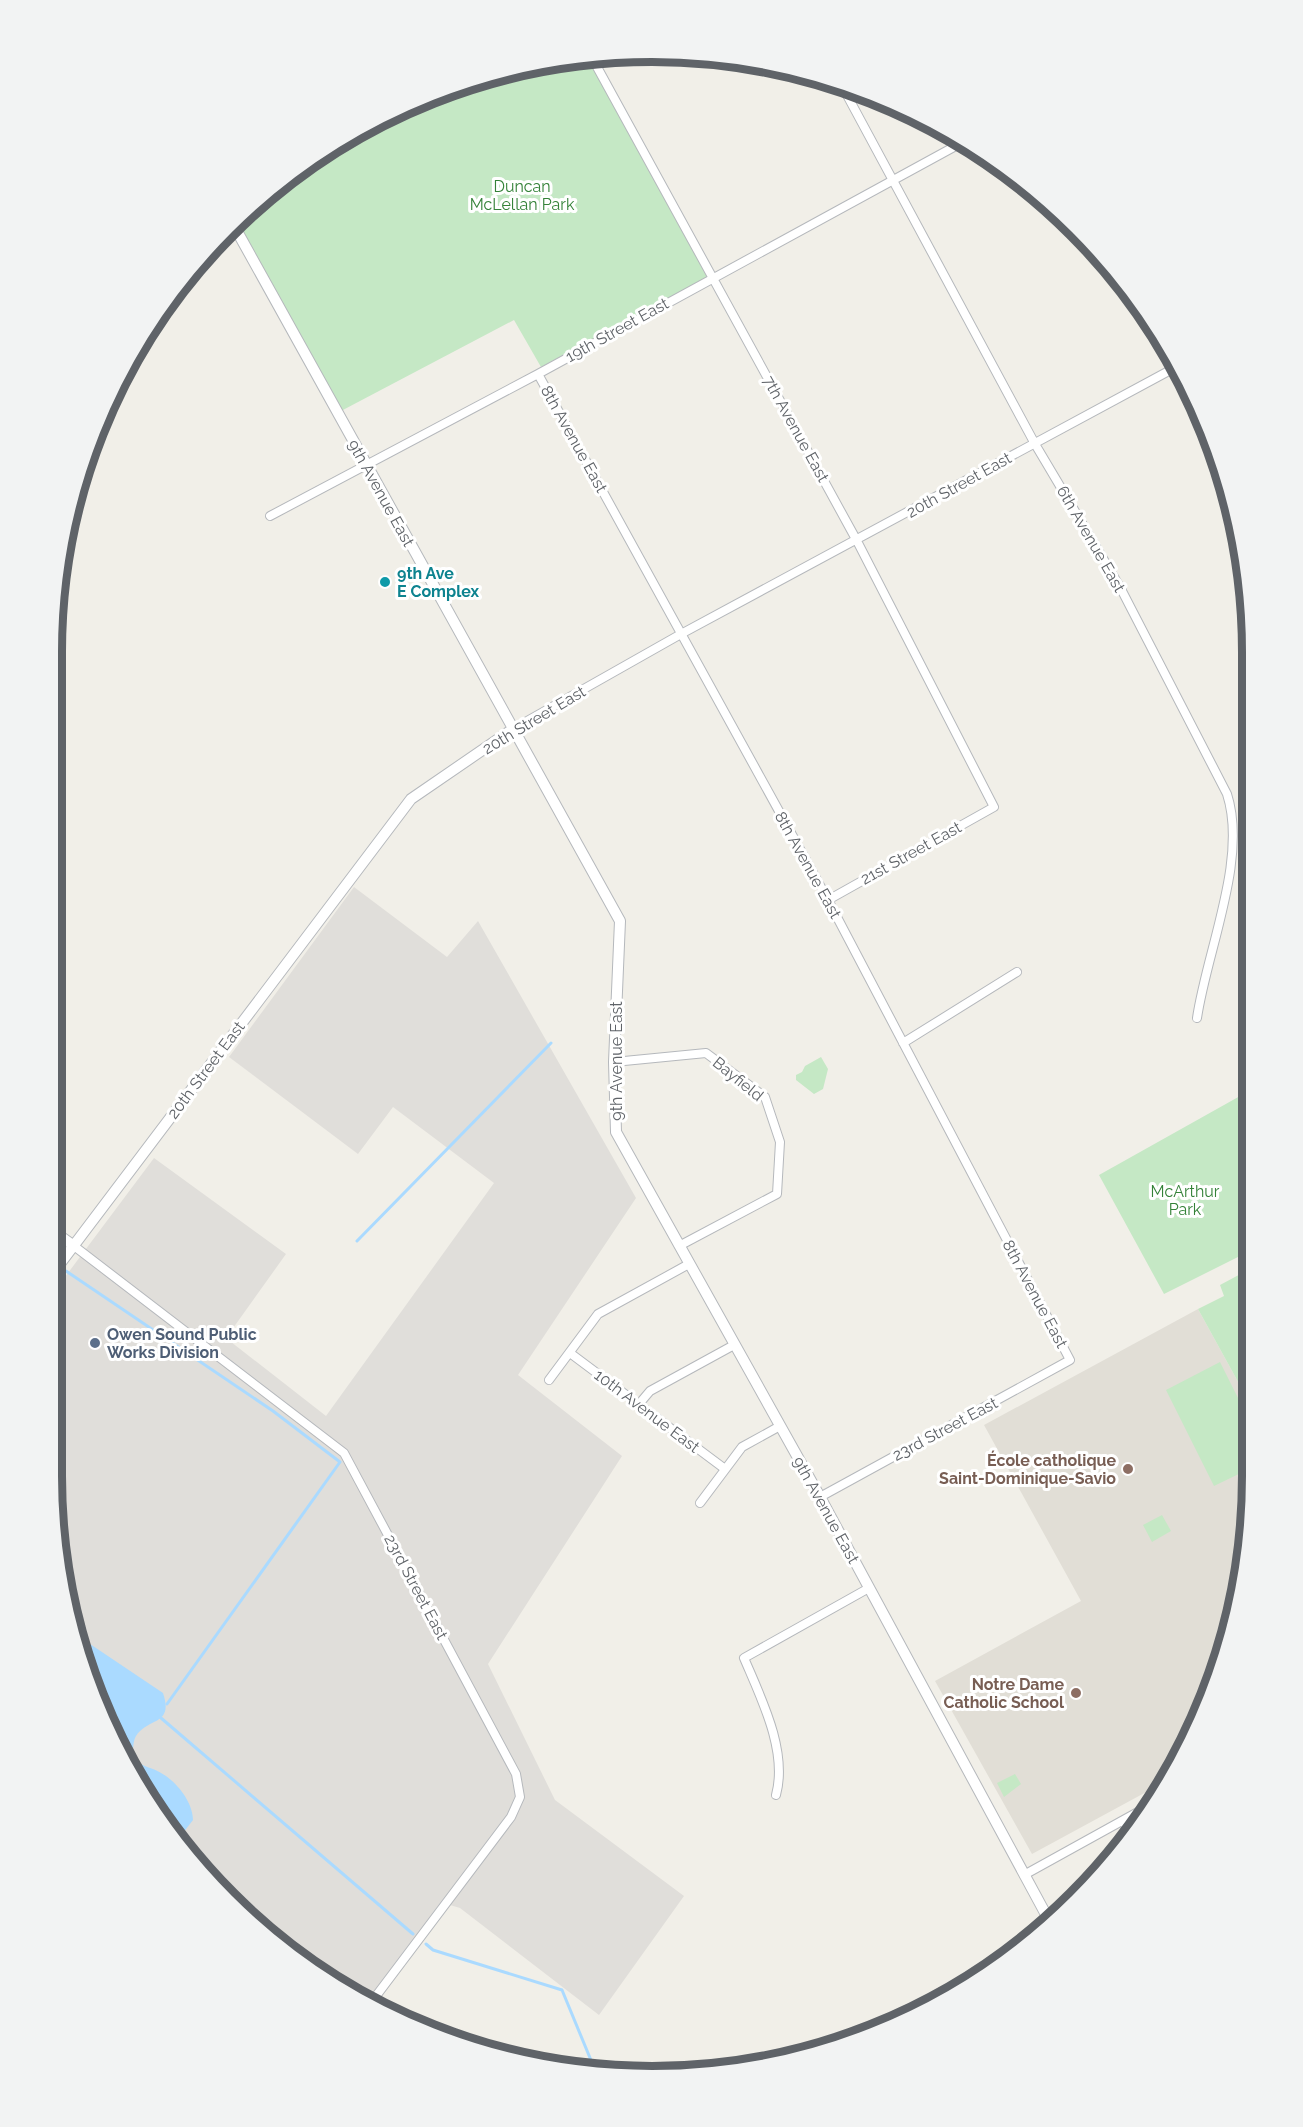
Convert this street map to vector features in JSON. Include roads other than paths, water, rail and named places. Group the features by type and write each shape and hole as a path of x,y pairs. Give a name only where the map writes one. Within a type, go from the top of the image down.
{"street":[{"name":"7th Avenue East","path":"596,65 857,541 994,807"},
{"name":"6th Avenue East","path":"847,95 1035,444 1120,587 1222,784 1230,806 1234,840 1230,874 1206,967 1197,1018"},
{"name":"19th Street East","path":"270,516 538,374 955,146"},
{"name":"9th Avenue East","path":"237,231 620,921 614,1062 616,1132 820,1497 1046,1914"},
{"name":"20th Street East","path":"62,1261 411,799 513,729 681,634 1170,370"},
{"name":"8th Avenue East","path":"538,374 828,900 1070,1360"},
{"name":"21st Street East","path":"828,900 994,807"},
{"path":"903,1043 1017,972"},
{"name":"Bayfield","path":"614,1062 706,1053 765,1097 780,1142 777,1194 679,1246"},
{"path":"62,1237 74,1246"},
{"name":"23rd Street East","path":"74,1246 344,1453 516,1774 520,1797 511,1817 376,1997"},
{"path":"549,1380 598,1314 689,1264"},
{"path":"639,1404 650,1391 734,1345"},
{"name":"10th Avenue East","path":"570,1353 725,1469"},
{"name":"23rd Street East","path":"820,1497 1070,1360"},
{"path":"700,1503 742,1447 780,1426"},
{"path":"776,1795 778,1785 775,1744 768,1713 744,1658 868,1588"},
{"path":"1024,1875 1134,1815"},
{"path":"1123,1821 1126,1826"}],"water":[{"path":"86,1643 163,1693 165,1711 158,1720 141,1730 136,1736 133,1755 142,1765 172,1781 187,1799 193,1820 182,1834 141,1771 122,1736 106,1701"}],"waterway":[{"path":"357,1241 551,1043"},
{"path":"66,1271 273,1411 340,1462 167,1704"},
{"path":"161,1718 413,1934"},
{"path":"426,1944 433,1950 562,1990 592,2062"}],"place":[{"name":"9th Ave E Complex","path":"385,582"},
{"name":"Owen Sound Public Works Division","path":"95,1343"},
{"name":"École catholique Saint-Dominique-Savio","path":"1128,1469"},
{"name":"Notre Dame Catholic School","path":"1076,1693"}],"park label":[{"name":"Duncan McLellan Park","path":"522,195"},
{"name":"McArthur Park","path":"1185,1200"}]}
